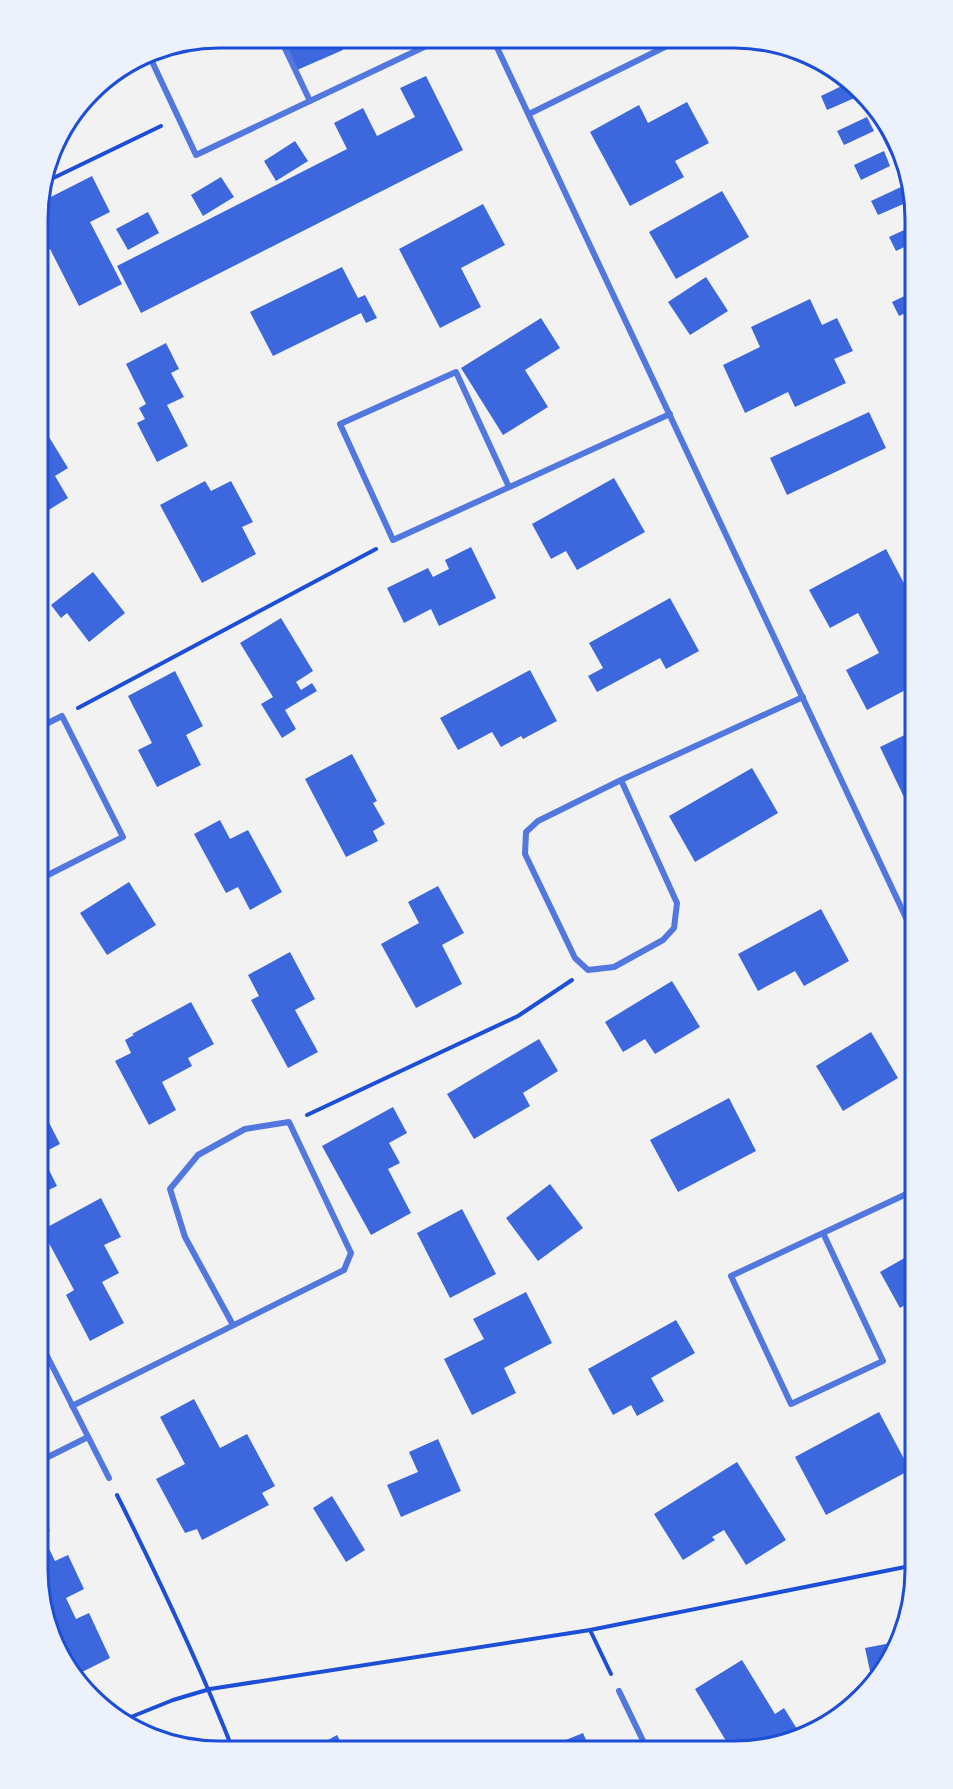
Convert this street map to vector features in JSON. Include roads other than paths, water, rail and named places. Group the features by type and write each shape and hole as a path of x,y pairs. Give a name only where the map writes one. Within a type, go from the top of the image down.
{"street":[{"path":"285,48 310,101"},
{"path":"152,62 196,154 422,48"},
{"path":"497,48 905,916"},
{"path":"529,114 663,48"},
{"path":"509,487 456,372 340,424 393,540 669,414"},
{"path":"621,780 677,903 674,928 663,940 614,967 588,970 575,958 525,854 526,832 538,821 621,780 802,697"},
{"path":"48,723 62,716 123,837 48,875"},
{"path":"72,1406 344,1270 351,1253 289,1122 245,1129 198,1155 170,1189 185,1237 233,1325"},
{"path":"823,1233 883,1361 791,1404 731,1276 905,1195"},
{"path":"48,1358 109,1478"},
{"path":"48,1457 88,1437"},
{"path":"619,1691 643,1741"}]}
